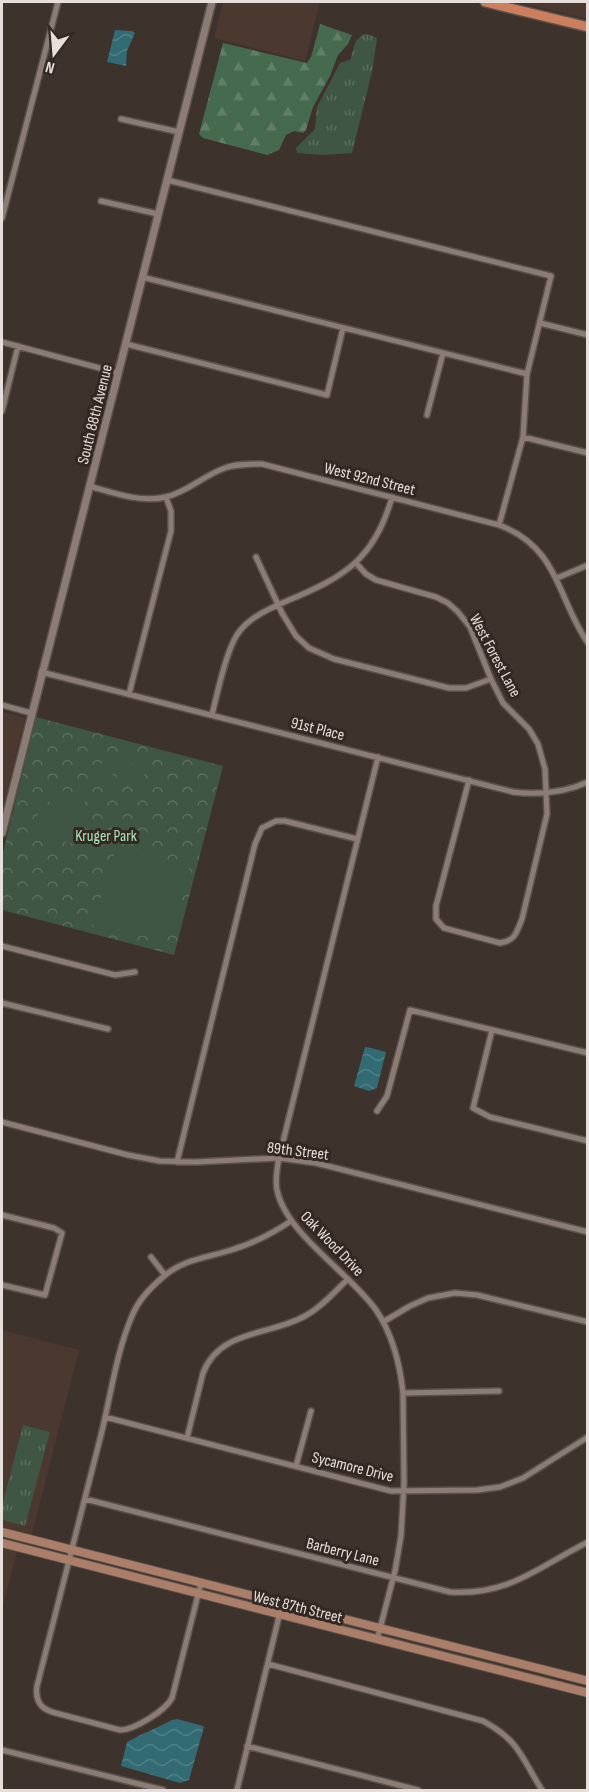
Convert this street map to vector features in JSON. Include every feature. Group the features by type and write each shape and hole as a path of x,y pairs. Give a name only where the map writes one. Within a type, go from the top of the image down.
{"main road":[{"path":"485,2 588,27"},
{"name":"West 87th Street","path":"2,1532 588,1681"},
{"name":"West 87th Street","path":"2,1543 588,1693"}],"street":[{"path":"2,218 58,2"},
{"name":"South 88th Avenue","path":"2,833 212,2"},
{"path":"121,119 179,132"},
{"path":"167,180 551,276 527,374 523,437 499,525"},
{"path":"100,201 158,214"},
{"path":"142,276 527,374"},
{"path":"540,323 588,334"},
{"path":"126,344 327,395 343,328"},
{"path":"2,342 118,373"},
{"path":"2,411 18,346"},
{"path":"427,416 443,353"},
{"path":"523,437 588,453"},
{"name":"West 92nd Street","path":"89,486 140,499 166,497 224,468 253,464 270,466 499,525 530,543 543,556 557,578 578,628 588,643"},
{"path":"129,694 171,531 171,511 166,497"},
{"path":"212,715 230,650 240,630 255,616 316,589 338,577 356,563 379,534 392,497"},
{"path":"256,556 296,636 309,648 325,656 449,688 466,688 491,679"},
{"name":"West Forest Lane","path":"356,563 376,580 421,592 448,603 470,627 503,703 529,729 538,744 544,769 547,814 522,919 515,936 509,941 500,943 444,928 436,919 436,906 469,780"},
{"path":"557,578 588,565"},
{"name":"91st Place","path":"41,672 513,792 546,793 567,790 588,782"},
{"path":"2,705 31,713"},
{"name":"Oak Wood Drive","path":"377,1640 401,1536 403,1393 397,1357 383,1322 365,1297 291,1221 278,1191 276,1169 378,758"},
{"path":"257,821 262,828"},
{"path":"177,1162 255,844 262,828 276,821 285,821 357,839"},
{"path":"2,946 115,975 135,972"},
{"path":"2,1004 108,1029"},
{"path":"377,1111 387,1096 410,1010 588,1053"},
{"path":"492,1030 473,1108 490,1117 588,1141"},
{"name":"89th Street","path":"2,1122 128,1155 177,1162 279,1158 325,1165 588,1232"},
{"path":"2,1215 54,1228 62,1233 45,1295 2,1285"},
{"path":"201,1583 171,1701 165,1708 125,1730 48,1711 42,1707 37,1698 37,1686 119,1358 132,1315 148,1291 165,1275 198,1257 231,1251 249,1244 291,1221"},
{"path":"151,1257 165,1275"},
{"path":"187,1438 203,1373 216,1352 234,1340 306,1316 326,1301 348,1279"},
{"path":"383,1322 428,1298 455,1293 477,1294 588,1322"},
{"path":"403,1393 499,1391"},
{"path":"296,1466 311,1411"},
{"name":"Sycamore Drive","path":"105,1417 391,1491 477,1490 500,1487 523,1478 588,1437"},
{"name":"Barberry Lane","path":"85,1499 450,1592 473,1592 504,1587 588,1542"},
{"path":"237,1791 282,1604"},
{"path":"268,1664 483,1721 505,1734 516,1747 542,1791"},
{"path":"247,1746 418,1791"},
{"path":"2,1750 163,1791"}],"shaded area":[{"path":"223,2 320,2 305,61 214,38"},
{"path":"518,2 587,2 587,19"},
{"path":"2,712 25,718 2,811"},
{"path":"2,1330 79,1350 32,1534 2,1527"},
{"path":"2,1548 17,1552 2,1610"}],"green space":[{"path":"320,24 352,35 348,44 338,55 303,133 294,131 286,135 279,150 267,155 203,138 199,134 223,43 307,63 311,57"},
{"path":"363,34 377,38 372,72 352,153 323,155 297,153 296,148 315,129 317,107 340,63 350,60 356,41"},
{"name":"Kruger Park","path":"36,717 223,766 174,955 2,910 2,857"},
{"path":"105,751 118,754 111,782 98,779"},
{"path":"122,757 133,760 127,783 116,780"},
{"path":"136,761 147,764 141,786 130,784"},
{"path":"60,790 80,795 79,799 85,801 76,829 78,830 75,844 32,830 35,817 41,811 43,804 49,805 47,798 53,795 55,799 58,799"},
{"path":"123,849 189,867 177,916 172,925 159,936 134,936 93,926 114,855"},
{"path":"23,1425 50,1432 25,1526 2,1520 2,1506"}],"water":[{"path":"115,30 135,33 127,51 126,66 107,62"},
{"path":"365,1047 386,1052 377,1088 369,1091 354,1086"},
{"path":"177,1719 204,1727 189,1780 180,1783 121,1766 127,1742"}]}
